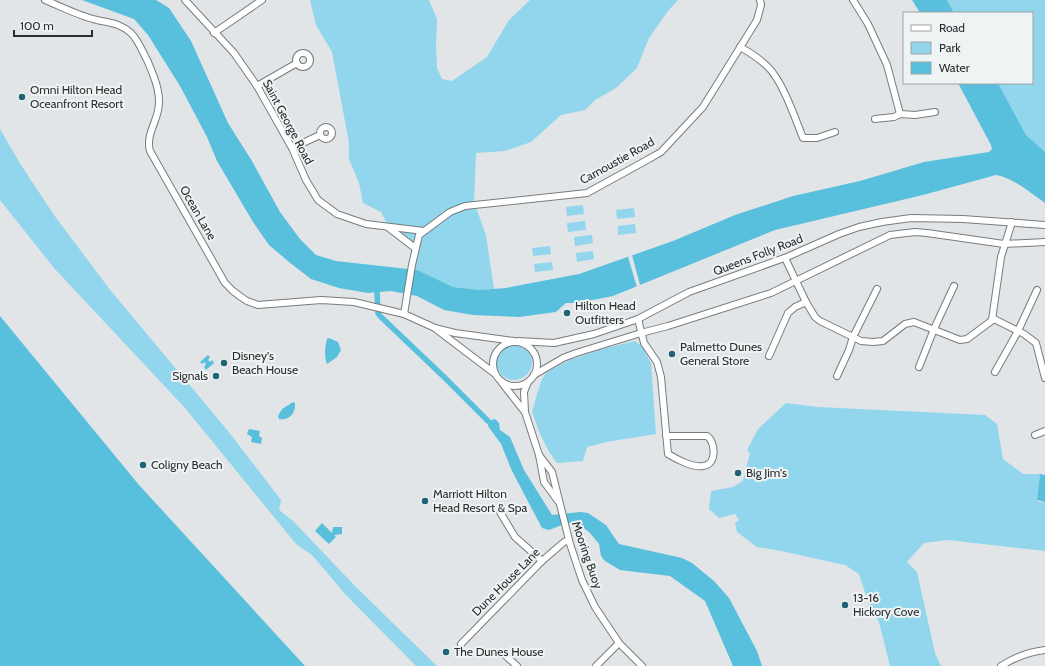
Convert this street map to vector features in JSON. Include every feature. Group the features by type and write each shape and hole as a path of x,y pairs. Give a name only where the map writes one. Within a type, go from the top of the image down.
{"street":[{"name":"Ocean Lane","path":"45,0 97,20 112,22 131,33 137,41 157,86 159,98 158,114 149,137 150,151 225,282 233,291 247,301 258,305 321,300 349,301 404,314 435,328 495,374"},
{"name":"Saint George Road","path":"185,0 234,53 257,86 292,148 306,180 318,200 337,214 366,224 424,231"},
{"path":"214,33 262,0"},
{"name":"Carnoustie Road","path":"404,314 415,248 419,235 450,212 466,206 587,193 661,152 703,107 757,20 761,5 760,0"},
{"path":"853,0 868,24 887,65 900,114"},
{"path":"740,47 755,55 770,68 783,90 803,138 817,138 836,132"},
{"path":"257,86 297,63"},
{"path":"875,119 894,117 900,114 915,115 935,112"},
{"path":"292,148 320,135"},
{"name":"Queens Folly Road","path":"516,341 554,343 594,334 638,318 689,292 785,258 839,234 859,227 898,219 963,219 1045,225"},
{"path":"785,258 811,312 820,321 853,337 873,342 882,341 905,324 910,322 918,322 960,340 967,339 992,320 1001,257 1012,222"},
{"name":"Saint George Road","path":"388,227 402,236 415,248"},
{"path":"534,375 537,363 535,354 526,344 516,341 503,344 496,352 492,363 495,374 504,384 515,386 521,385 528,382 534,375 569,355 668,326 771,293 890,235 900,233 927,233 1004,244 1045,242"},
{"path":"919,367 934,329 954,286"},
{"path":"837,376 849,350 853,337 877,289"},
{"path":"996,372 1018,331 1036,290"},
{"path":"769,356 788,313 795,307 806,302"},
{"path":"638,318 641,333 647,349 657,362 661,377 666,436 668,454 678,460 704,466 709,464 712,460 714,445 711,438 707,436 666,436"},
{"path":"992,320 1024,334 1036,343 1045,378"},
{"name":"Ocean Lane","path":"435,328 477,336 516,341"},
{"name":"Mooring Buoy","path":"500,380 525,412"},
{"name":"Mooring Buoy","path":"528,382 524,392 525,412 539,455 544,482 560,506"},
{"path":"1035,435 1045,431"},
{"name":"Mooring Buoy","path":"539,455 552,472 569,540 582,580 595,607 619,643 642,666"},
{"path":"500,512 514,537 542,561"},
{"name":"Dune House Lane","path":"461,644 542,561 564,542 569,540"},
{"path":"596,666 619,643"},
{"path":"1001,666 1018,656 1045,650"},
{"path":"506,656 516,666"}],"green space":[{"path":"310,0 429,0 437,19 437,68 442,79 452,81 487,57 509,20 530,0 678,0 668,11 649,38 637,68 616,88 595,100 585,110 561,115 531,142 505,151 476,153 474,202 486,235 494,289 480,290 453,287 415,270 418,254 402,240 392,234 381,212 363,203 359,183 349,159 349,143 332,52 316,25"},
{"path":"947,0 1045,0 1045,152 1026,135 999,84 1033,84 1033,12 953,12"},
{"path":"0,129 21,165 54,215 111,291 228,431 281,500 279,510 293,521 357,588 437,666 416,666 345,594 312,555 296,544 185,408 54,268 0,200"},
{"path":"583,205 584,214 567,216 566,207"},
{"path":"634,208 635,217 617,219 616,210"},
{"path":"585,221 586,230 568,232 567,223"},
{"path":"635,224 636,233 618,235 618,226"},
{"path":"592,235 593,243 575,246 574,237"},
{"path":"550,246 551,254 533,256 532,248"},
{"path":"593,251 594,259 577,262 576,253"},
{"path":"552,262 553,270 535,272 534,264"},
{"path":"635,341 642,346 651,363 656,434 606,442 587,447 583,461 557,463 540,434 532,412 542,379 547,372 569,360 602,349"},
{"path":"518,344 527,349 531,355 531,369 527,375 518,380 510,380 501,375 497,369 496,358 501,349 507,345"},
{"path":"786,403 818,407 985,415 997,424 1003,459 1023,474 1040,474 1037,500 1039,502 1045,502 1045,551 948,540 924,543 907,562 917,572 935,653 941,666 890,666 879,622 870,608 859,574 845,565 757,547 737,532 735,523 739,520 735,514 719,518 709,509 711,491 733,487 743,481 750,453 747,450 758,429"}],"water":[{"path":"82,0 156,0 169,8 191,41 228,123 252,161 280,212 300,239 316,255 336,261 417,270 453,287 480,290 506,288 579,274 673,241 735,215 793,196 860,181 924,162 989,152 992,149 991,145 959,84 999,84 1026,135 1045,152 1045,203 1009,179 996,175 923,195 775,230 613,296 578,303 566,303 556,312 519,317 473,315 444,310 417,296 391,291 368,293 339,288 311,279 269,245 253,222 217,161 207,137 180,86 148,35 134,19"},
{"path":"912,0 947,0 953,12 919,12"},
{"path":"0,316 139,485 305,666 0,666"},
{"path":"329,338 338,342 341,350 337,357 327,364 325,358 325,348 327,339"},
{"path":"208,355 210,357 208,360 210,362 212,360 214,363 206,370 204,367 206,364 204,362 202,364 200,362"},
{"path":"293,402 295,403 295,407 291,416 286,419 279,419 278,416 282,409"},
{"path":"495,419 499,423 500,430 510,437 524,470 552,515 580,512 588,513 606,525 619,544 682,558 692,563 714,581 729,598 757,651 762,666 733,666 705,601 670,576 620,570 605,561 601,556 599,544 590,533 579,524 567,523 549,530 542,528 512,471 501,444 488,426 488,421"},
{"path":"249,429 260,431 259,436 262,438 261,444 251,442 252,437 247,434"},
{"path":"1040,474 1045,475 1045,502 1037,500"},
{"path":"322,523 332,533 333,527 342,527 342,534 334,535 336,537 329,544 315,531"}],"pier":[{"path":"632,255 640,285 637,287 628,257"}],"waterway":[{"path":"377,292 378,313 380,316 488,421"}],"place":[{"name":"Omni Hilton Head Oceanfront Resort","path":"22,97"},
{"name":"Hilton Head Outfitters","path":"567,313"},
{"name":"Palmetto Dunes General Store","path":"672,354"},
{"name":"Disney's Beach House","path":"224,363"},
{"name":"Signals","path":"216,376"},
{"name":"Coligny Beach","path":"143,465"},
{"name":"Big Jim's","path":"738,473"},
{"name":"Marriott Hilton Head Resort & Spa","path":"425,501"},
{"name":"13-16 Hickory Cove","path":"845,605"},
{"name":"The Dunes House","path":"446,652"}]}
